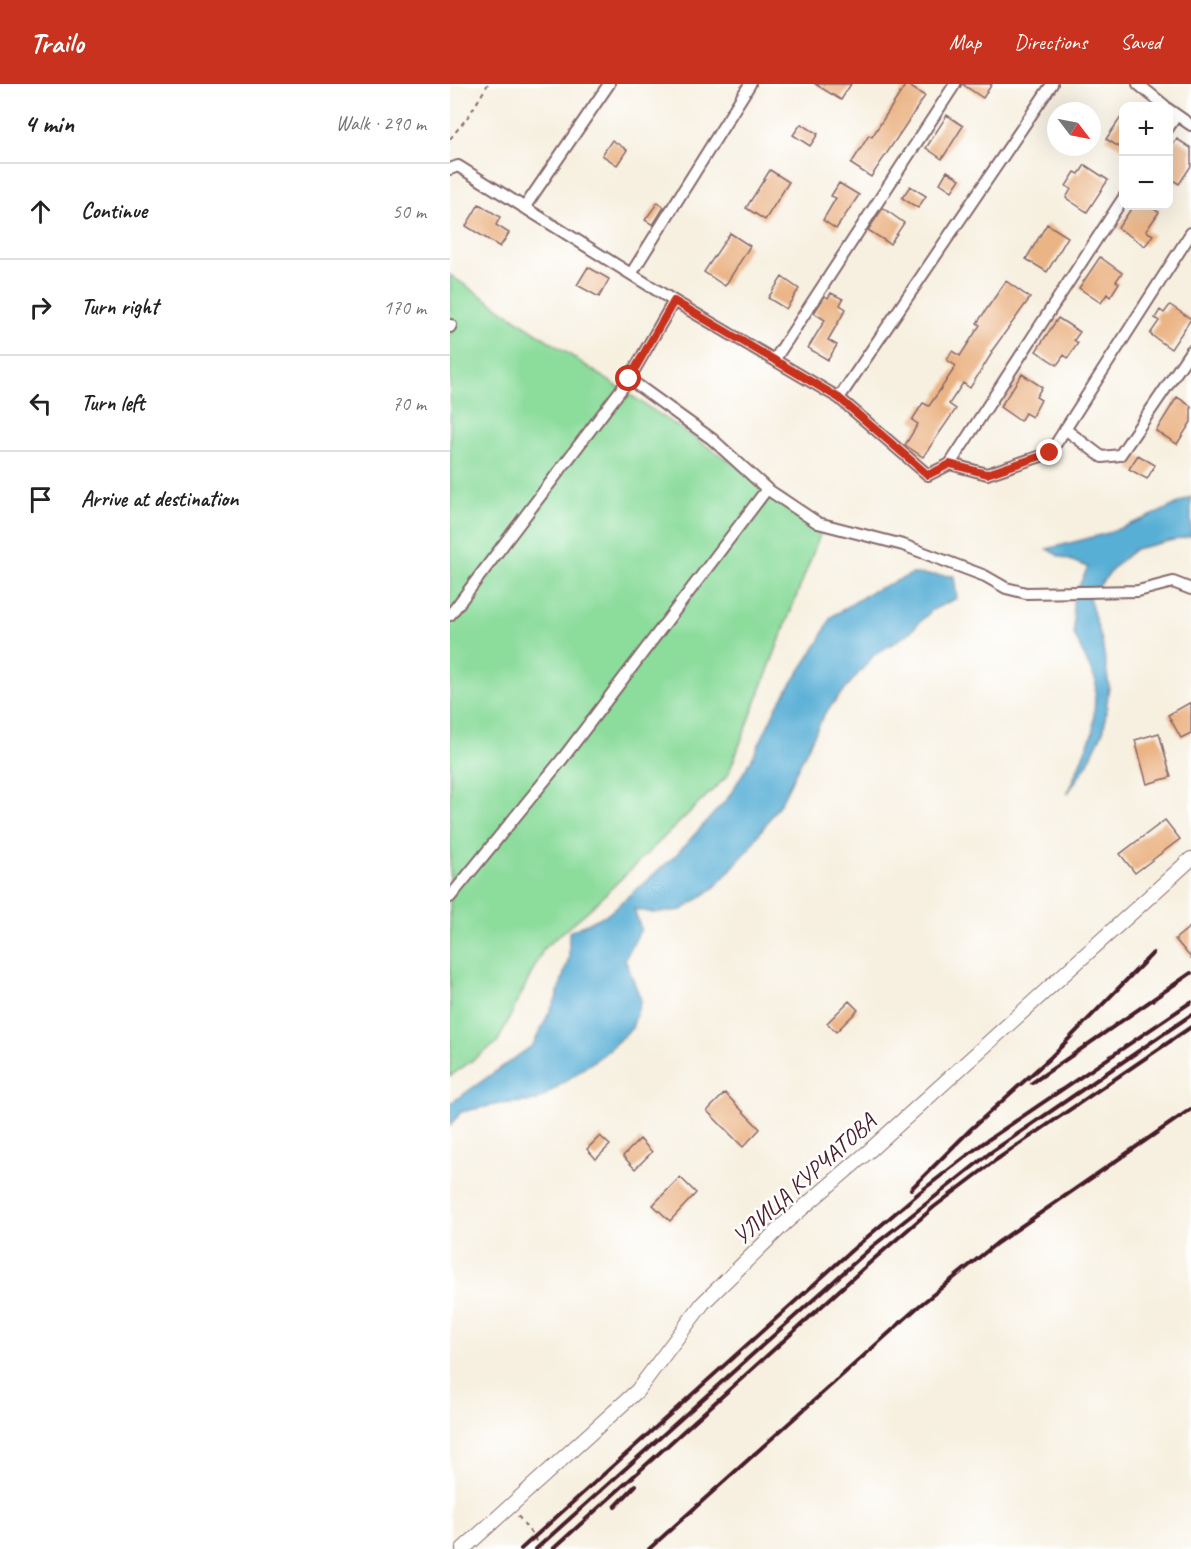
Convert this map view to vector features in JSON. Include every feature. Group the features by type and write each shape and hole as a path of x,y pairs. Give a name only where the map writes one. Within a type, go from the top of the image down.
{"street":[{"path":"524,208 609,84"},
{"path":"631,274 750,84"},
{"path":"774,359 956,84"},
{"path":"839,398 1052,84"},
{"path":"1138,84 1159,102"},
{"path":"1173,113 1191,125"},
{"path":"450,169 458,166 674,301 839,398 928,475 950,464 1119,205"},
{"path":"950,464 987,474 1050,453 1191,233"},
{"path":"450,615 629,379 674,301"},
{"path":"1065,429 1102,457 1120,455 1191,351"},
{"path":"629,379 712,439 767,489 818,523 903,545 985,576 1006,588 1026,593 1138,591 1173,582 1191,589"},
{"path":"450,897 563,758 767,489"},
{"name":"УЛИЦА КУРЧАТОВА","path":"464,1549 637,1391 703,1303 784,1224 869,1151 1191,859"}],"path":[{"path":"450,139 470,114 488,84"},
{"path":"510,1506 534,1537 540,1549"}],"green space":[{"path":"450,275 824,524 728,775 591,908 544,948 497,1043 450,1076"}],"water":[{"path":"1191,497 1191,536 1135,549 1117,564 1089,598 1102,641 1109,686 1104,729 1088,763 1067,794 1093,732 1096,681 1074,634 1073,599 1088,567 1047,549 1108,533"},
{"path":"912,574 954,576 957,598 932,610 908,634 874,655 825,713 781,802 748,850 715,887 682,910 653,913 634,909 641,929 625,959 641,1000 632,1028 604,1054 537,1101 499,1104 461,1112 450,1126 450,1104 533,1045 556,999 569,958 569,932 608,914 675,856 728,798 753,757 778,704 819,642 831,617 871,592"}],"building":[{"path":"815,84 851,84 841,100"},
{"path":"906,84 925,96 871,177 851,164 869,135 872,137"},
{"path":"962,84 992,84 983,98"},
{"path":"947,115 963,126 942,159 926,148"},
{"path":"1119,120 1119,147 1106,139"},
{"path":"801,124 818,134 810,146 793,135"},
{"path":"1177,139 1191,148 1191,166 1179,184 1173,180 1173,145"},
{"path":"612,140 627,150 617,165 602,155"},
{"path":"1085,165 1108,180 1087,212 1066,198 1071,189 1066,186 1075,172 1079,174"},
{"path":"770,170 789,182 765,220 746,208"},
{"path":"947,171 960,179 952,191 940,183"},
{"path":"839,183 859,195 836,229 823,220 836,198 831,196"},
{"path":"910,186 926,196 918,208 902,198"},
{"path":"658,202 664,207 653,225 645,220"},
{"path":"479,204 500,217 496,225 509,233 500,247 466,226"},
{"path":"883,208 904,223 890,244 868,230"},
{"path":"1130,210 1159,212 1146,231 1153,235 1145,246 1118,228"},
{"path":"1047,224 1068,237 1047,272 1026,259"},
{"path":"730,233 750,246 725,286 704,272"},
{"path":"1100,257 1122,273 1110,297 1107,294 1101,303 1079,288"},
{"path":"588,267 609,279 599,297 577,285"},
{"path":"782,277 799,289 786,309 768,298"},
{"path":"1006,281 1030,298 991,352 970,388 963,383 949,404 956,409 923,457 905,445 918,424 912,420 923,403 929,406 940,390 956,366 947,360 952,351 960,356 980,325 977,323"},
{"path":"831,293 843,299 840,305 846,309 828,340 837,345 828,360 808,348 825,320 814,313 825,296 828,298"},
{"path":"1170,305 1191,319 1171,349 1150,334 1159,321 1155,318 1160,310 1164,313"},
{"path":"1058,318 1080,332 1074,340 1078,343 1068,358 1064,355 1057,365 1036,351"},
{"path":"1022,374 1042,387 1036,397 1041,400 1032,417 1025,413 1020,421 1000,407"},
{"path":"1177,397 1191,406 1191,422 1177,444 1156,431"},
{"path":"1138,455 1155,465 1147,479 1129,469"},
{"path":"1191,702 1191,733 1181,738 1168,715"},
{"path":"1159,733 1171,777 1147,784 1135,740"},
{"path":"1165,820 1180,839 1135,873 1120,854"},
{"path":"1191,926 1191,958 1175,939"},
{"path":"849,1001 858,1010 836,1032 827,1023"},
{"path":"725,1093 760,1129 743,1147 707,1111"},
{"path":"600,1136 610,1145 596,1159 587,1149"},
{"path":"640,1139 652,1152 635,1169 623,1156"},
{"path":"680,1177 696,1193 670,1221 653,1205"}],"railway":[{"path":"911,1189 971,1129 1051,1057 1153,953"},
{"path":"1032,1083 1191,973"},
{"path":"521,1549 852,1250 920,1192 982,1144 1191,1002"},
{"path":"536,1549 873,1246 990,1153 1191,1015"},
{"path":"553,1549 934,1207 996,1160 1191,1027"},
{"path":"649,1549 919,1306 997,1243 1191,1109"},
{"path":"615,1507 636,1485"}],"route":[{"path":"629,379 674,301 839,398 928,475 950,464 987,474 1050,453"}]}
